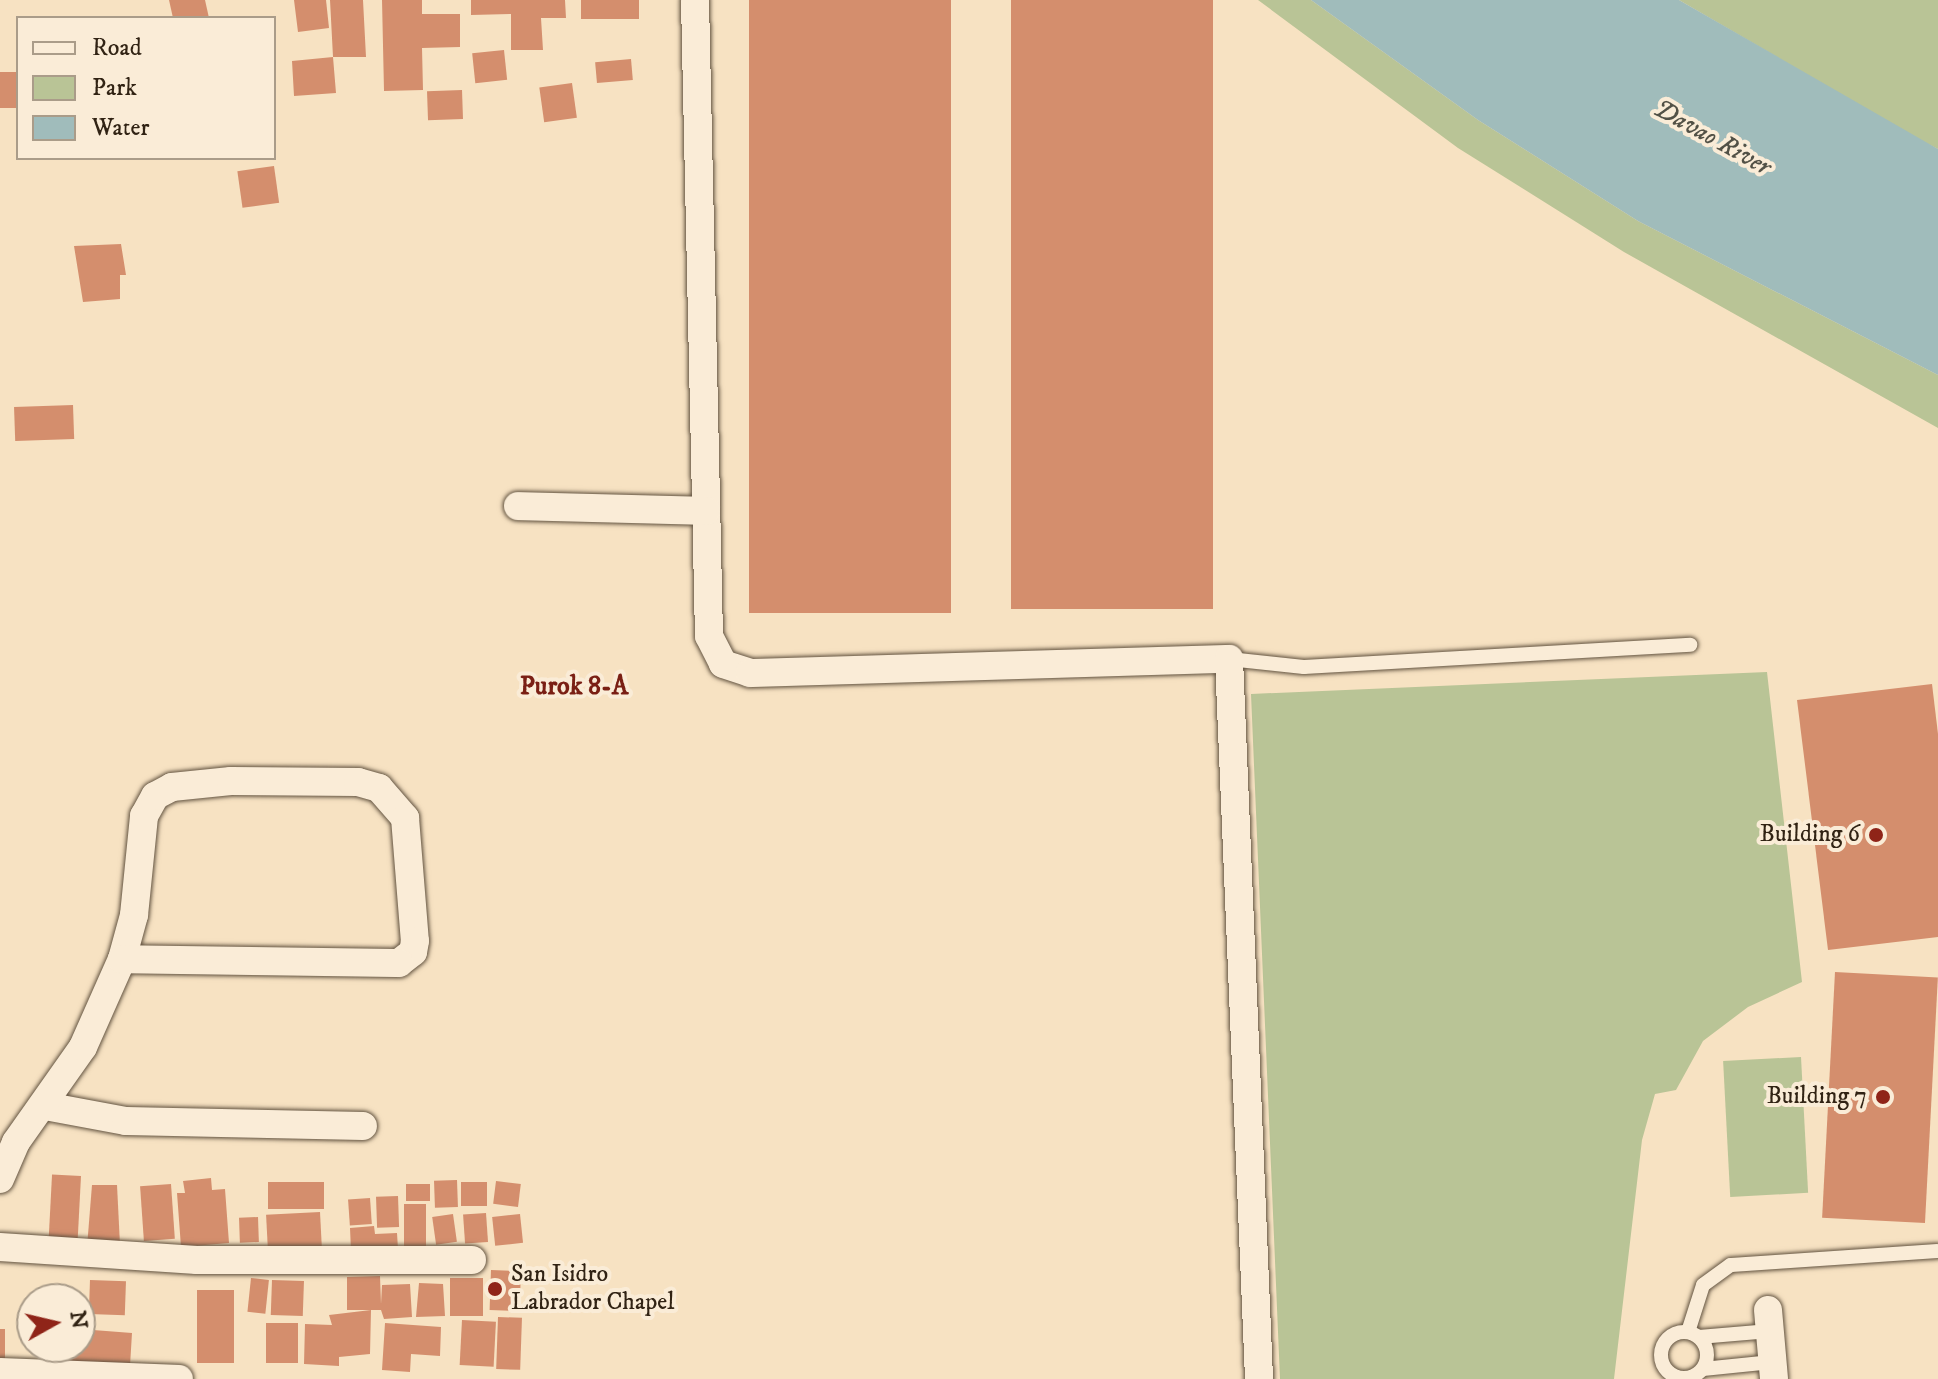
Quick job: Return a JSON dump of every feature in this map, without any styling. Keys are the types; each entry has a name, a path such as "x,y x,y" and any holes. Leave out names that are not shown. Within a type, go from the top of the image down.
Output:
{"street":[{"path":"695,0 709,636 723,664 735,671 1229,659 1259,1379"},
{"path":"518,506 706,511"},
{"path":"0,1179 8,1138 45,1106 83,1047 122,959 134,915 144,816 164,791 231,781 358,782 379,788 405,818 415,941 413,952 399,963 122,959"},
{"path":"45,1106 126,1121 363,1126"},
{"path":"0,1247 182,1259 472,1260"},
{"path":"1769,1320 1773,1371"},
{"path":"0,1372 179,1379"}],"lane":[{"path":"1229,659 1304,667 1690,645"},
{"path":"1694,1334 1703,1285 1731,1265 1938,1251"},
{"path":"1769,1320 1669,1338 1662,1350 1663,1364 1678,1377 1692,1377 1703,1369 1773,1371"},
{"path":"1694,1334 1707,1349 1703,1369"}],"green space":[{"path":"1258,0 1311,0 1478,120 1638,221 1938,375 1938,428 1624,252 1458,148"},
{"path":"1679,0 1938,0 1938,149 1916,138"},
{"path":"1767,672 1802,982 1748,1007 1703,1041 1676,1090 1655,1094 1642,1140 1614,1379 1280,1379 1251,694"},
{"path":"1801,1057 1808,1193 1730,1197 1723,1061"}],"water":[{"name":"Davao River","path":"1311,0 1679,0 1938,149 1938,375 1638,221 1478,120"}],"building":[{"path":"169,0 205,0 209,16 173,16"},
{"path":"294,0 326,0 329,28 298,32"},
{"path":"330,0 363,0 366,57 333,57"},
{"path":"382,0 422,0 422,14 460,14 460,47 422,48 423,90 384,91"},
{"path":"471,0 565,0 566,18 541,18 543,50 511,50 511,14 471,15"},
{"path":"581,0 639,0 639,19 581,19"},
{"path":"749,0 951,0 951,613 749,613"},
{"path":"1011,0 1213,0 1213,609 1011,609"},
{"path":"504,50 507,80 475,83 472,53"},
{"path":"333,57 336,93 294,96 292,61"},
{"path":"631,59 633,80 597,83 595,62"},
{"path":"0,72 16,72 16,108 0,108"},
{"path":"572,83 577,118 544,122 539,88"},
{"path":"462,90 463,119 428,120 427,91"},
{"path":"274,166 279,203 243,208 237,171"},
{"path":"121,244 126,275 120,275 120,299 83,302 74,246"},
{"path":"73,405 74,439 15,441 14,407"},
{"name":"Building 6","path":"1932,684 1938,734 1938,937 1828,950 1797,700"},
{"name":"Building 7","path":"1835,972 1938,977 1925,1223 1822,1218"},
{"path":"52,1174 81,1176 77,1243 49,1241"},
{"path":"211,1178 212,1190 225,1189 229,1243 181,1247 177,1193 185,1193 183,1181"},
{"path":"457,1180 458,1207 435,1208 434,1181"},
{"path":"496,1181 521,1184 518,1207 493,1204"},
{"path":"268,1182 324,1182 324,1209 268,1209"},
{"path":"461,1182 487,1182 487,1206 461,1206"},
{"path":"171,1184 175,1239 144,1241 140,1186"},
{"path":"406,1184 430,1184 430,1201 406,1201"},
{"path":"92,1185 117,1185 120,1245 87,1247"},
{"path":"398,1196 399,1227 377,1228 376,1197"},
{"path":"370,1198 372,1224 350,1225 348,1200"},
{"path":"404,1204 426,1204 426,1250 404,1250"},
{"path":"320,1212 322,1249 268,1252 266,1215"},
{"path":"486,1213 488,1242 465,1244 463,1215"},
{"path":"453,1214 457,1242 436,1245 432,1217"},
{"path":"520,1214 523,1243 495,1246 492,1217"},
{"path":"258,1217 259,1242 240,1243 239,1218"},
{"path":"374,1226 375,1234 397,1233 398,1249 351,1251 350,1228"},
{"path":"491,1270 521,1271 520,1311 490,1310"},
{"path":"380,1276 381,1304 382,1285 410,1284 412,1317 384,1319 381,1310 347,1310 347,1277"},
{"path":"251,1278 269,1280 265,1314 247,1312"},
{"path":"450,1278 483,1278 483,1316 450,1316"},
{"path":"90,1280 126,1281 125,1315 96,1314 96,1283 90,1283"},
{"path":"272,1280 304,1281 303,1316 271,1315"},
{"path":"419,1283 443,1284 445,1316 416,1317"},
{"path":"197,1290 234,1290 234,1363 197,1363"},
{"path":"371,1310 370,1354 339,1357 339,1366 304,1364 305,1324 332,1325 329,1315"},
{"path":"498,1317 522,1318 520,1370 496,1369"},
{"path":"462,1320 496,1322 494,1367 460,1365"},
{"path":"266,1323 298,1323 298,1363 266,1363"},
{"path":"385,1323 441,1327 440,1356 411,1354 410,1372 382,1370"},
{"path":"0,1329 5,1329 5,1367 0,1367"},
{"path":"96,1330 132,1333 130,1366 96,1363"}],"place":[{"name":"Building 6","path":"1876,835"},
{"name":"Building 7","path":"1883,1097"},
{"name":"San Isidro Labrador Chapel","path":"495,1289"}],"district":[{"name":"Purok 8-A","path":"574,687"}]}
